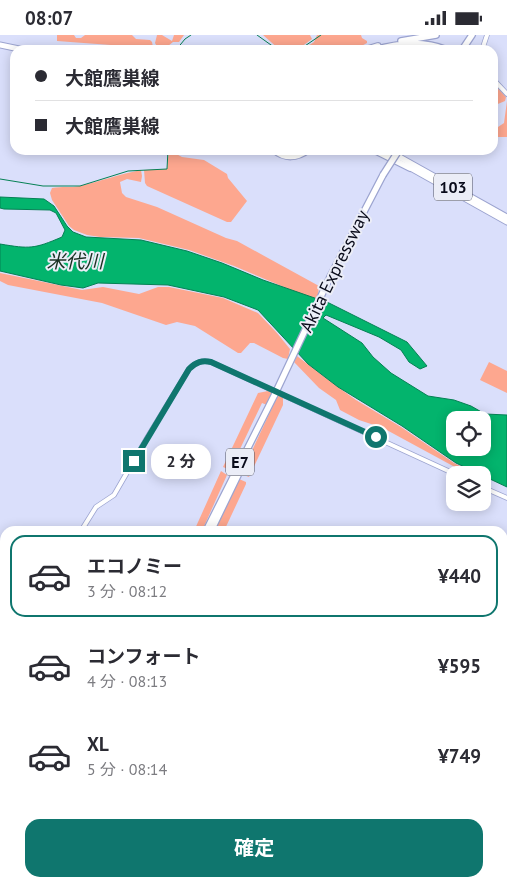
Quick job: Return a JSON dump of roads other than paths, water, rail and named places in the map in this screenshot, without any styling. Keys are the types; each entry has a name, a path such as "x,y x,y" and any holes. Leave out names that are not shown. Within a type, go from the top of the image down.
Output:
{"highway":[{"path":"384,45 436,35"},
{"path":"396,42 426,41 437,45"},
{"path":"395,45 416,43 429,45"},
{"path":"281,155 289,157 300,155"},
{"path":"385,155 410,167"},
{"name":"103","path":"388,155 507,221"},
{"name":"Akita Expressway","path":"213,526 331,275 382,175 396,155"},
{"name":"103","path":"403,155 507,217"},
{"name":"Akita Expressway","path":"209,526 275,394"}],"main road":[{"path":"498,84 507,94"},
{"path":"84,526 96,507 114,495 189,369 204,361 211,362 446,470"},
{"path":"491,491 507,498"}],"water":[{"name":"米代川","path":"0,197 44,199 54,206 73,232 86,237 141,240 187,251 329,303 407,342 427,366 420,369 409,362 401,350 379,337 326,315 323,318 362,343 373,357 391,373 428,396 454,400 480,411 446,411 446,456 491,456 491,414 507,415 507,487 491,479 491,466 462,466 456,463 402,426 338,387 308,364 258,310 224,297 168,285 98,283 83,288 0,271 0,244 18,247 38,246 62,237 65,230 56,213 50,210 0,208"}],"waterway":[{"path":"180,45 191,35"},
{"path":"257,35 271,45"},
{"path":"306,45 321,35"},
{"path":"0,179 43,186 80,186 128,171 167,169 168,155"}]}
